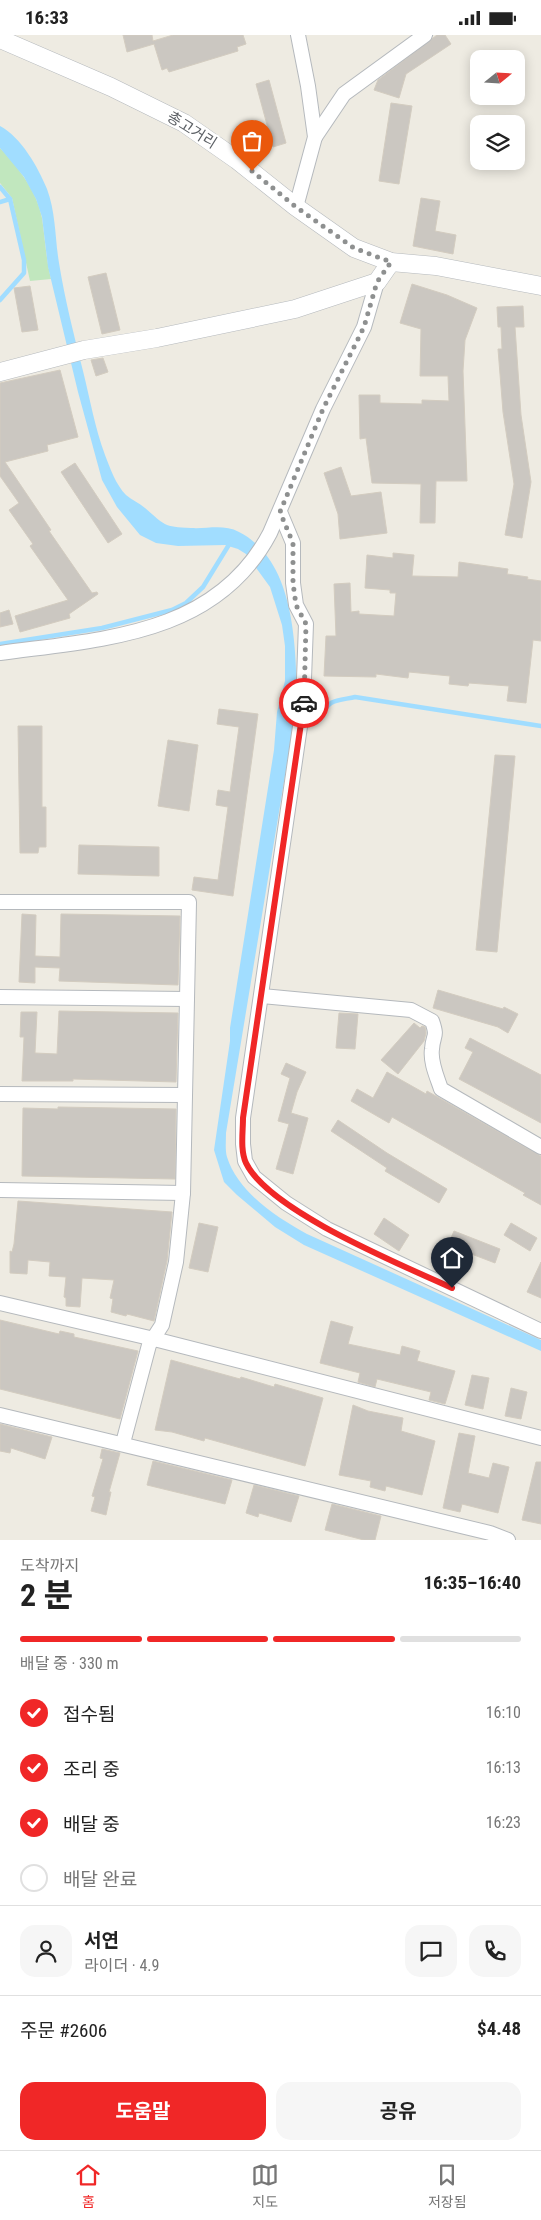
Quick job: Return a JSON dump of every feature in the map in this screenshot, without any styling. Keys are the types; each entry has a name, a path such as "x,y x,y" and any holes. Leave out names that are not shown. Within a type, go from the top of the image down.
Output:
{"street":[{"path":"298,35 315,137"},
{"path":"296,207 315,137 344,94 425,35"},
{"name":"총고거리","path":"0,39 111,87 184,123 237,159 296,207 354,248 391,262 436,265 541,286"},
{"path":"0,653 109,638 178,619 209,602 238,577 262,548 280,512 323,409 364,327 377,282 391,262"},
{"path":"0,372 84,350 158,339 295,309 377,282"},
{"path":"280,512 293,543 293,583 296,605 306,624 304,706 293,765 262,996 243,1118 245,1161 254,1177 286,1203 327,1229 541,1331"},
{"path":"0,902 189,902 184,1193 176,1261 162,1325 149,1345 123,1443"},
{"path":"262,996 412,1010 432,1021 436,1033 432,1049 434,1071 441,1089 541,1147"},
{"path":"0,997 187,999"},
{"path":"0,1095 185,1095"},
{"path":"0,1190 184,1193"},
{"path":"0,1303 154,1339 541,1438"},
{"path":"0,1415 123,1443 303,1489 490,1533 508,1540"}],"green space":[{"path":"0,148 20,171 36,198 42,218 51,279 30,281 12,198 0,183"}],"water":[{"path":"0,126 15,137 28,153 39,171 50,198 64,290 98,434 119,486 126,495 169,526 182,528 228,528 239,532 258,545 272,563 282,585 289,608 296,658 297,703 226,1133 226,1154 232,1170 249,1192 260,1202 295,1227 541,1340 541,1351 304,1245 275,1227 224,1182 214,1150 230,1041 230,1028 274,750 277,712 285,681 285,646 282,625 270,587 246,554 225,545 178,546 156,543 140,535 117,507 102,480 78,392 48,267 42,217 36,199 24,177 0,148"}],"building":[{"path":"123,35 152,35 153,41 173,35 243,35 246,44 237,47 238,51 169,72 167,68 162,70 154,44 127,52"},
{"path":"437,35 445,35 451,44 406,74 399,98 374,90 378,80"},
{"path":"269,80 286,143 273,147 256,84"},
{"path":"391,103 412,106 399,184 379,181"},
{"path":"421,198 440,201 435,231 456,235 453,254 413,246"},
{"path":"106,273 120,330 102,334 88,277"},
{"path":"412,284 447,295 477,308 465,340 463,371 467,481 436,481 435,523 420,523 421,484 372,483 366,438 360,439 359,395 380,395 380,403 422,404 422,400 449,401 448,376 420,376 421,329 400,323"},
{"path":"30,286 38,330 22,332 14,288"},
{"path":"523,306 524,327 515,327 521,415 531,482 522,538 505,535 514,484 503,412 498,349 502,349 501,327 498,327 497,307"},
{"path":"103,358 108,372 96,376 91,360"},
{"path":"60,370 78,437 47,445 48,451 5,462 51,530 49,531 92,593 97,592 98,594 69,614 70,618 20,632 15,616 68,600 30,546 33,544 9,510 19,503 0,476 0,383"},
{"path":"75,463 122,534 108,543 61,472"},
{"path":"341,467 351,496 381,492 387,533 340,539 338,514 324,473"},
{"path":"393,553 414,555 412,576 458,577 459,562 508,569 507,574 541,581 541,641 533,640 526,703 507,701 509,686 469,683 468,686 449,684 450,676 409,672 408,678 376,674 376,677 324,676 326,636 336,636 334,584 350,583 351,612 359,611 359,614 394,616 396,593 390,593 390,590 365,588 367,555 393,558"},
{"path":"9,610 13,624 0,627 0,613"},
{"path":"219,709 258,714 233,896 192,890 194,877 218,880 228,807 216,805 218,790 230,792 239,727 217,724"},
{"path":"18,726 42,726 42,807 46,807 46,847 39,847 38,853 20,853"},
{"path":"168,740 198,745 189,811 158,806"},
{"path":"495,755 515,756 497,952 476,950"},
{"path":"79,845 159,847 159,876 78,874"},
{"path":"22,914 36,915 35,956 60,957 61,914 180,916 178,985 59,981 60,968 35,967 35,983 19,982"},
{"path":"438,990 503,1009 504,1007 518,1014 508,1033 498,1027 433,1008"},
{"path":"59,1011 178,1013 176,1082 73,1079 73,1081 22,1081 24,1037 20,1037 21,1012 37,1012 35,1053 57,1054"},
{"path":"339,1013 358,1014 355,1049 336,1048"},
{"path":"414,1023 420,1028 422,1026 425,1027 424,1041 398,1074 381,1060"},
{"path":"470,1038 541,1075 541,1123 459,1079 473,1052 465,1048"},
{"path":"286,1063 306,1072 297,1092 291,1113 308,1118 293,1174 276,1169 289,1124 278,1121 290,1078 281,1074"},
{"path":"387,1072 426,1094 427,1091 541,1156 541,1205 523,1195 525,1193 392,1117 389,1123 351,1101 357,1089 373,1098"},
{"path":"58,1107 176,1109 175,1179 22,1176 23,1108 58,1109"},
{"path":"338,1120 387,1153 447,1189 439,1203 385,1171 387,1168 331,1131"},
{"path":"18,1201 172,1212 167,1261 154,1321 111,1312 113,1299 110,1298 114,1280 82,1278 80,1307 66,1306 66,1298 64,1297 66,1277 49,1276 50,1262 28,1260 27,1274 10,1273 10,1251 12,1252 14,1244"},
{"path":"384,1218 409,1235 399,1251 374,1234"},
{"path":"199,1223 218,1227 208,1272 189,1268"},
{"path":"511,1223 537,1238 530,1251 504,1235"},
{"path":"454,1231 500,1249 495,1263 448,1245"},
{"path":"541,1262 541,1298 527,1292"},
{"path":"0,1320 59,1334 60,1331 74,1334 74,1337 138,1351 120,1419 0,1389"},
{"path":"331,1321 353,1327 348,1344 400,1355 402,1346 420,1351 417,1361 455,1371 445,1404 429,1400 431,1392 377,1379 375,1387 358,1382 360,1373 320,1363"},
{"path":"171,1360 274,1387 275,1384 323,1398 305,1466 205,1438 204,1441 172,1432 155,1430"},
{"path":"472,1375 489,1378 483,1409 465,1405"},
{"path":"511,1388 527,1392 521,1419 505,1416"},
{"path":"353,1405 368,1411 403,1418 401,1431 435,1441 422,1495 386,1486 385,1491 370,1487 371,1481 339,1475"},
{"path":"0,1424 52,1437 45,1459 11,1448 10,1453 0,1451"},
{"path":"459,1433 475,1436 468,1473 489,1478 493,1463 509,1467 498,1513 462,1504 460,1512 443,1508"},
{"path":"102,1449 120,1453 109,1492 111,1492 106,1515 91,1511 95,1497 92,1496 103,1459 100,1458"},
{"path":"153,1461 232,1480 225,1504 147,1485"},
{"path":"536,1462 541,1462 541,1524 522,1520"},
{"path":"254,1485 299,1496 291,1522 259,1513 258,1517 246,1513"},
{"path":"332,1504 381,1516 375,1540 364,1540 325,1530"}],"waterway":[{"path":"0,187 10,199 24,260 24,273 0,300"},
{"path":"0,202 10,199"},
{"path":"0,644 102,628 172,610 186,603 203,587 230,543"},
{"path":"303,715 316,716 331,703 355,697 541,726"}],"way so far":[{"path":"252,171 296,207 354,248 391,262 377,282 364,327 323,409 280,512 293,543 293,583 296,605 306,624 304,703"}],"route":[{"path":"304,703 293,765 243,1118 245,1161 254,1177 286,1203 327,1229 452,1288"}]}
